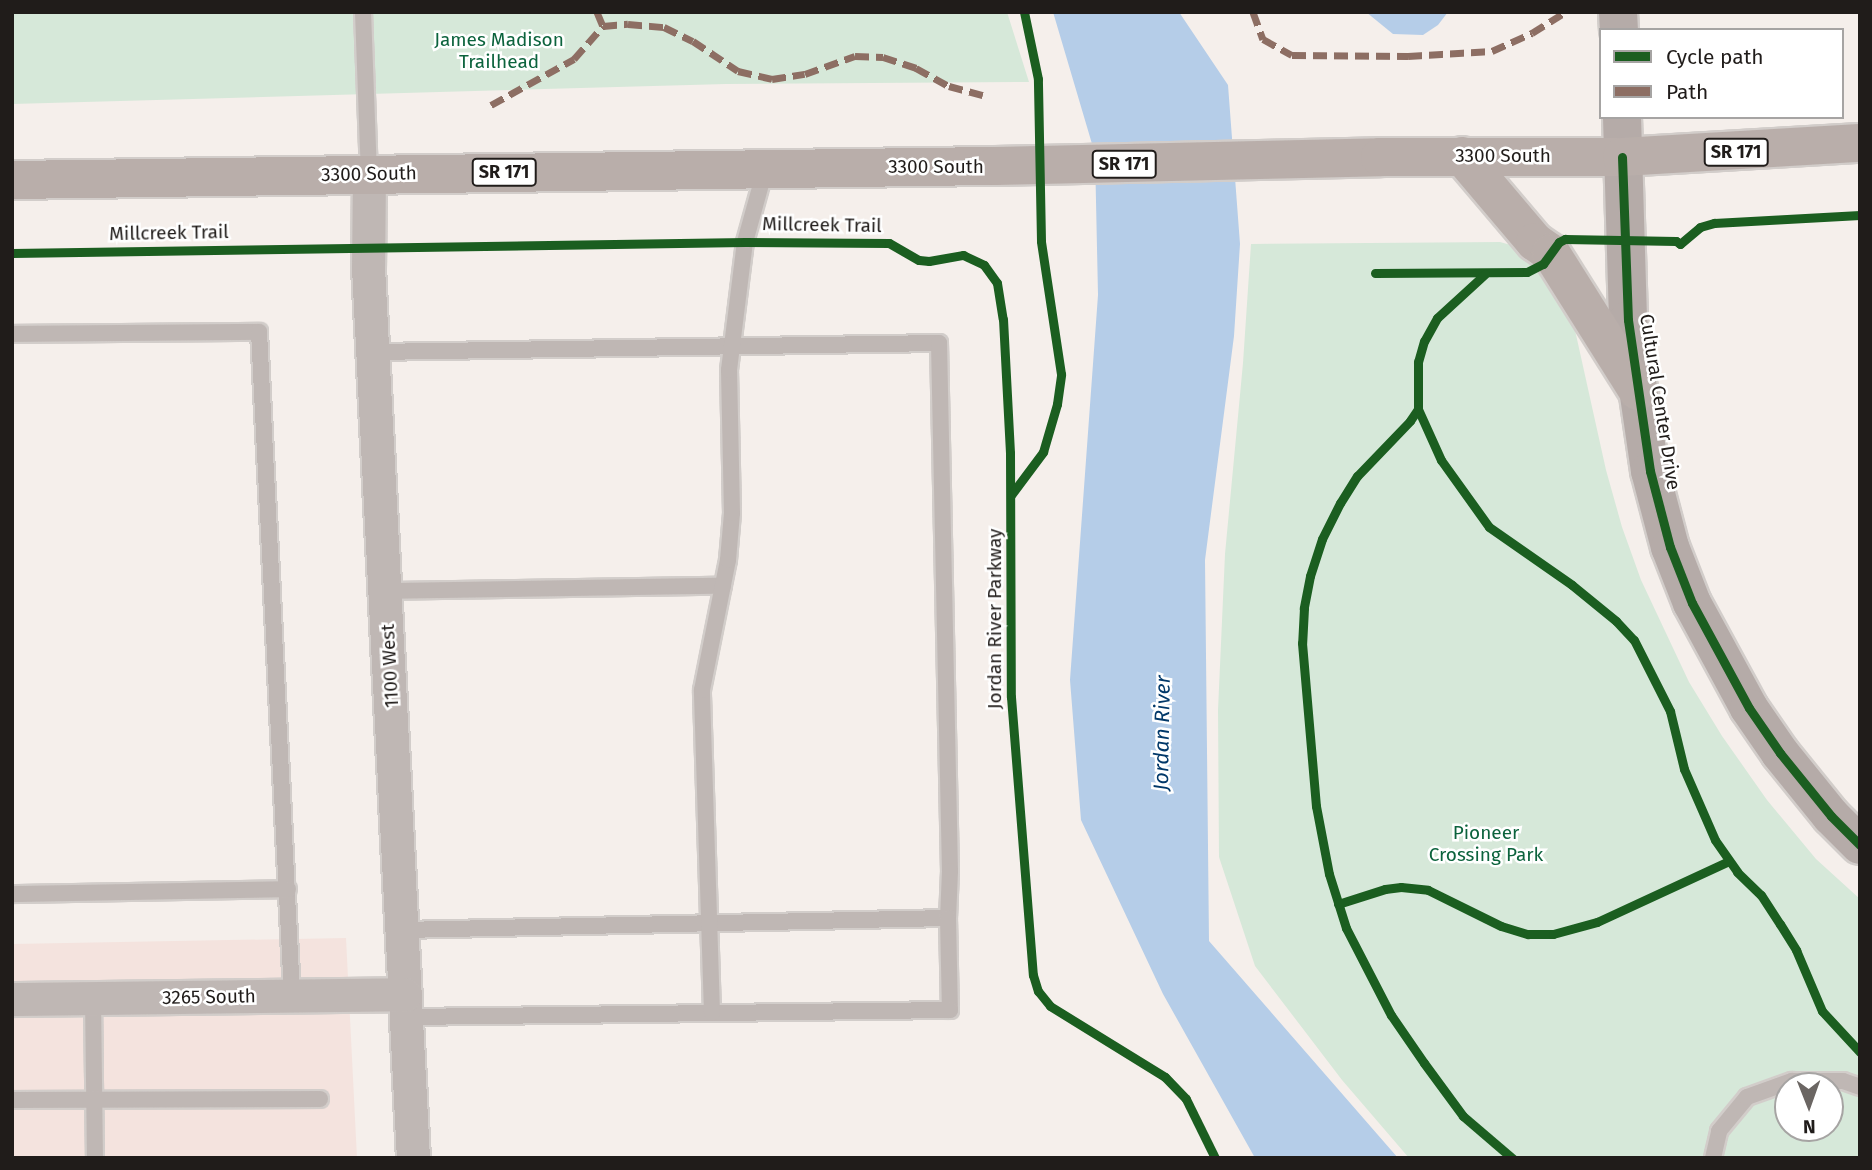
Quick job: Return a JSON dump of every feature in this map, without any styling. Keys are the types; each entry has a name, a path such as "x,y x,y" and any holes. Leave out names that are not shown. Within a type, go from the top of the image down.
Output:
{"main road":[{"name":"3300 South","path":"12,180 1252,162 1462,156 1622,157 1860,143"},
{"path":"1462,156 1535,242 1551,253 1559,263 1639,391"}],"street":[{"name":"Cultural Center Drive","path":"1622,119 1628,320 1650,471 1670,547 1692,603 1719,657 1780,754 1831,816 1860,845"},
{"name":"1100 West","path":"369,174 368,267 413,1158"},
{"name":"3265 South","path":"12,999 292,996 405,1006"}],"lane":[{"path":"363,12 369,174"},
{"path":"712,1013 702,690 723,586 732,513 729,370 745,242 765,168"},
{"path":"12,334 259,332 292,996"},
{"path":"374,352 939,343 950,872 950,1010 712,1013 405,1006"},
{"path":"386,591 723,586"},
{"path":"12,894 288,889"},
{"path":"402,930 948,918"},
{"path":"93,998 95,1158"},
{"path":"1713,1158 1719,1131 1732,1111 1747,1097 1792,1082 1843,1081 1860,1087"},
{"path":"12,1100 320,1099"}],"shaded area":[{"path":"346,938 357,1158 12,1158 12,944"}],"green space":[{"name":"James Madison Trailhead","path":"12,12 1007,12 1029,82 726,84 12,104"},
{"name":"Pioneer Crossing Park","path":"1500,242 1529,250 1569,303 1606,470 1622,527 1641,580 1689,682 1722,736 1767,800 1816,859 1860,899 1860,1158 1409,1158 1342,1080 1255,966 1219,857 1218,710 1225,554 1251,244"}],"water":[{"name":"Jordan River","path":"1053,12 1179,12 1228,85 1240,244 1234,336 1205,560 1209,941 1398,1158 1255,1158 1163,994 1081,820 1070,680 1098,295 1095,154"},
{"path":"1366,12 1448,12 1438,25 1423,35 1393,34"}],"marked path":[{"path":"597,12 603,26 628,24 664,27 693,41 738,71 772,79 805,74 855,56 883,57 916,68 949,86 983,95"},
{"path":"1253,12 1263,39 1292,55 1408,56 1492,51 1532,33 1565,12"},
{"path":"491,105 574,59 603,26"}],"cycle path":[{"path":"1011,495 1043,452 1057,404 1061,374 1041,241 1038,79 1024,12"},
{"path":"1622,157 1628,320 1650,471 1670,547 1692,603 1749,708 1780,753 1831,816 1860,845"},
{"path":"1375,273 1527,272 1543,264 1559,242 1565,239 1676,241 1680,244 1700,227 1714,223 1860,215"},
{"name":"Millcreek Trail","path":"12,253 745,242 889,243 919,260 929,261 963,255 984,265 997,283 1003,319 1010,453 1011,697 1033,975 1038,991 1050,1006 1165,1077 1186,1099 1215,1158"},
{"path":"1485,274 1437,318 1424,341 1418,362 1418,409 1410,421 1357,476 1322,539 1310,576 1304,608 1302,643 1316,806 1329,874 1346,928 1391,1015 1424,1063 1463,1116 1512,1158"},
{"path":"1418,409 1441,460 1489,527 1572,585 1616,621 1634,640 1670,711 1684,769 1715,840 1737,872 1761,895 1780,924 1796,950 1822,1011 1860,1052"},
{"path":"1338,904 1385,889 1401,887 1428,890 1501,926 1528,934 1553,934 1597,922 1729,861"}]}
